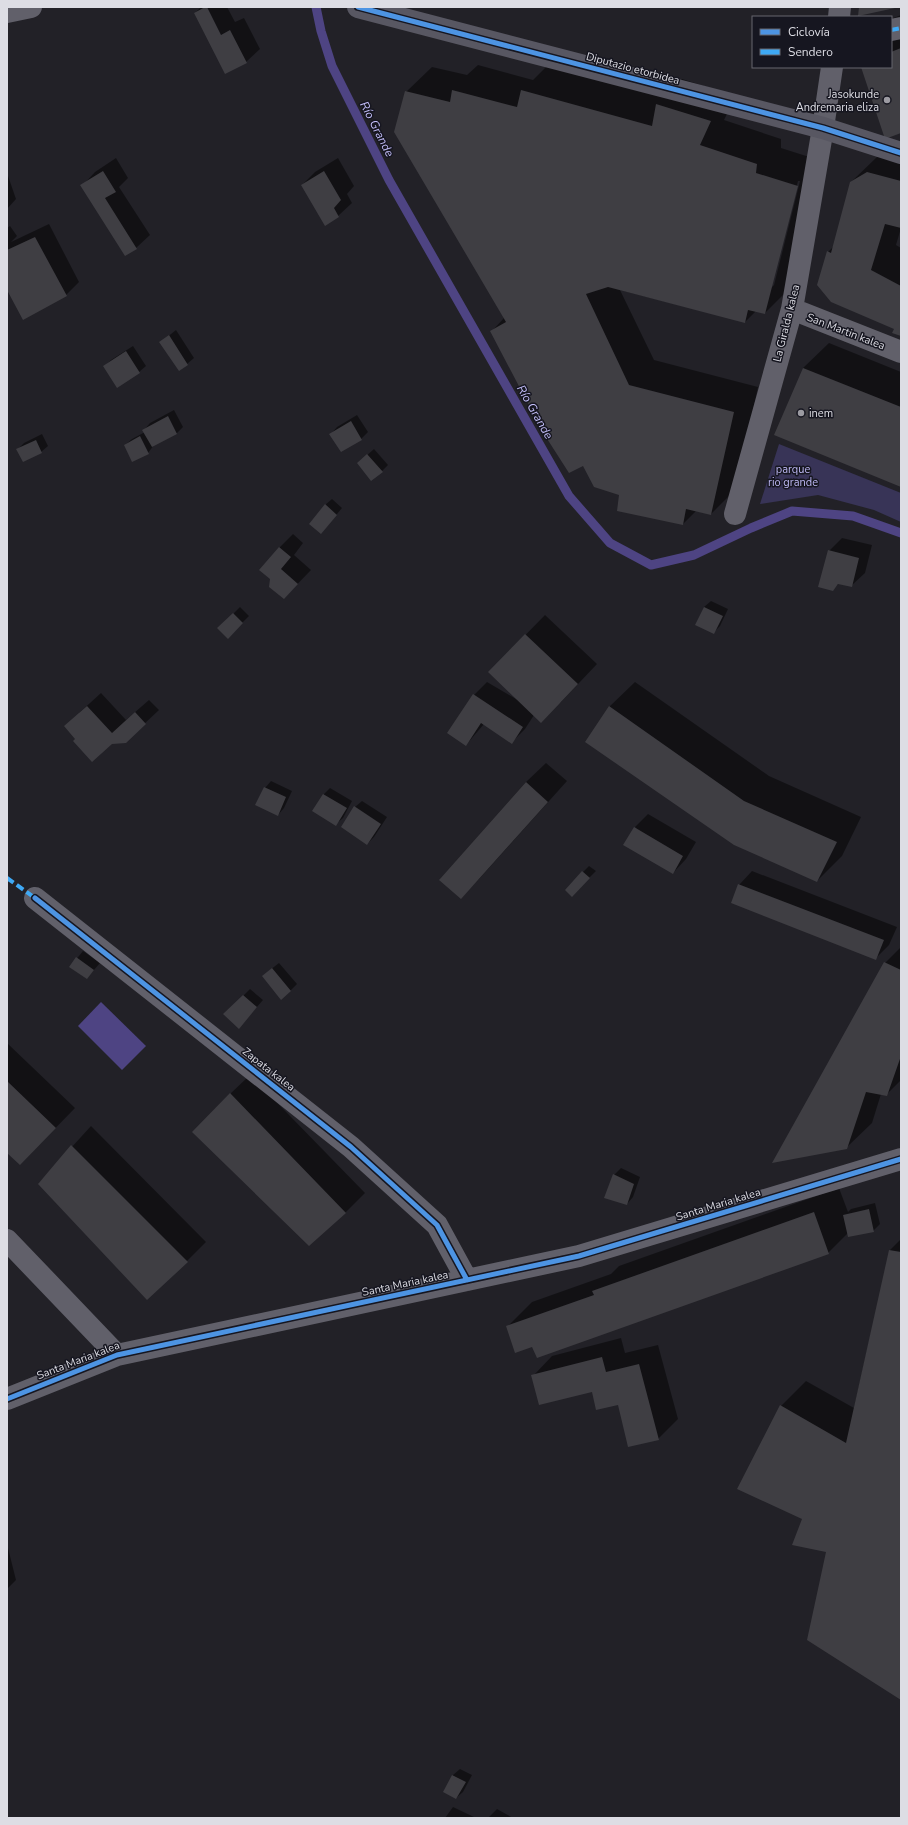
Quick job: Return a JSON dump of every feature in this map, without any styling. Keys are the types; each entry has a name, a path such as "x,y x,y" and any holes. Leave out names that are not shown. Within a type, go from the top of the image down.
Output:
{"main road":[{"name":"Diputazio etorbidea","path":"358,7 823,128 901,153"}],"street":[{"path":"7,12 31,7"},
{"name":"La Giralda kalea","path":"735,514 792,309 832,68"},
{"name":"San Martin kalea","path":"792,309 901,352"},
{"name":"Zapata kalea","path":"35,898 351,1147 437,1225 468,1280"},
{"name":"Santa Maria kalea","path":"7,1399 116,1355 579,1256 901,1159"},
{"path":"7,1240 116,1355"}],"green space":[{"name":"parque rio grande","path":"779,444 901,493 901,522 874,510 818,495 760,504"}],"shaded area":[{"path":"101,1002 146,1046 122,1070 78,1026"}],"building":[{"path":"207,7 221,35 230,30 247,63 225,74 194,13"},
{"path":"859,7 895,7 895,8 858,16"},
{"name":"Jasokunde Andremaria eliza","path":"901,48 901,133 885,139 861,68 892,68 892,52"},
{"path":"452,90 517,107 521,90 652,126 656,104 711,121 700,145 757,164 756,173 798,186 765,314 748,310 745,323 608,287 586,294 629,385 734,412 711,515 686,509 683,525 617,511 619,495 594,487 583,466 569,473 544,434 490,331 506,322 394,132 405,91 450,102"},
{"path":"103,171 116,192 105,198 137,249 125,256 80,185"},
{"path":"324,171 341,200 334,208 339,217 325,226 301,185"},
{"path":"867,172 901,181 901,228 885,224 871,270 901,286 901,336 892,333 894,329 831,302 817,285 827,251 831,253 850,182"},
{"path":"35,237 67,296 23,320 7,290 7,250"},
{"path":"169,335 188,365 179,371 159,342"},
{"path":"126,351 140,373 117,388 103,366"},
{"path":"803,368 901,407 901,487 774,435"},
{"path":"168,416 177,434 152,447 142,430"},
{"path":"351,421 362,440 341,452 329,434"},
{"path":"140,436 149,454 132,462 124,445"},
{"path":"36,440 42,453 23,462 16,449"},
{"path":"367,454 383,472 371,481 357,463"},
{"path":"325,504 337,515 321,534 309,524"},
{"path":"279,547 291,557 281,569 298,584 284,599 269,587 270,579 259,570"},
{"path":"828,550 859,558 852,587 838,584 833,591 818,587"},
{"path":"704,607 723,616 714,634 695,625"},
{"path":"233,613 243,623 228,639 217,628"},
{"path":"525,634 578,684 541,723 488,672"},
{"path":"473,694 523,727 512,744 481,723 466,746 447,733"},
{"path":"87,706 112,733 135,712 146,724 126,743 112,744 92,762 73,741 75,739 64,726"},
{"path":"609,706 744,801 837,842 817,882 734,845 585,742"},
{"path":"526,782 548,802 461,899 439,880"},
{"path":"264,787 286,797 278,816 255,805"},
{"path":"323,794 347,808 336,826 312,811"},
{"path":"354,806 381,824 367,845 341,827"},
{"path":"634,827 683,856 673,874 623,845"},
{"path":"582,871 590,878 572,897 565,890"},
{"path":"738,884 884,940 876,960 731,903"},
{"path":"76,957 94,970 87,979 69,967"},
{"path":"884,962 901,970 901,1056 887,1096 866,1092 847,1149 772,1163"},
{"path":"272,968 291,991 281,1000 262,976"},
{"path":"243,995 257,1007 239,1029 223,1014"},
{"path":"7,1081 56,1128 20,1165 7,1153"},
{"path":"230,1093 346,1213 309,1246 192,1132"},
{"path":"71,1145 188,1262 147,1300 38,1184"},
{"path":"613,1174 634,1184 627,1205 604,1198"},
{"path":"869,1209 874,1232 848,1237 843,1215"},
{"path":"814,1212 829,1254 537,1358 532,1347 515,1353 506,1326 594,1295 592,1291"},
{"path":"889,1250 901,1252 901,1700 807,1640 826,1552 792,1545 802,1519 737,1489 780,1405 846,1443"},
{"path":"602,1357 606,1372 639,1364 659,1440 628,1447 618,1405 596,1410 592,1392 539,1405 531,1375"},
{"path":"452,1775 466,1782 456,1799 443,1792"}],"waterway":[{"name":"Río Grande","path":"316,7 321,31 332,66 389,180 569,496 610,543 651,565 694,555 751,528 792,511 853,516 901,533"}],"marked path":[{"path":"892,30 901,28"},
{"path":"7,878 35,898"}],"cycle path":[{"path":"358,7 823,128 901,153"},
{"path":"35,898 351,1147 437,1225 467,1280"},
{"path":"7,1399 117,1355 579,1256 901,1159"}],"place":[{"name":"Jasokunde Andremaria eliza","path":"887,100"},
{"name":"inem","path":"801,413"}]}
